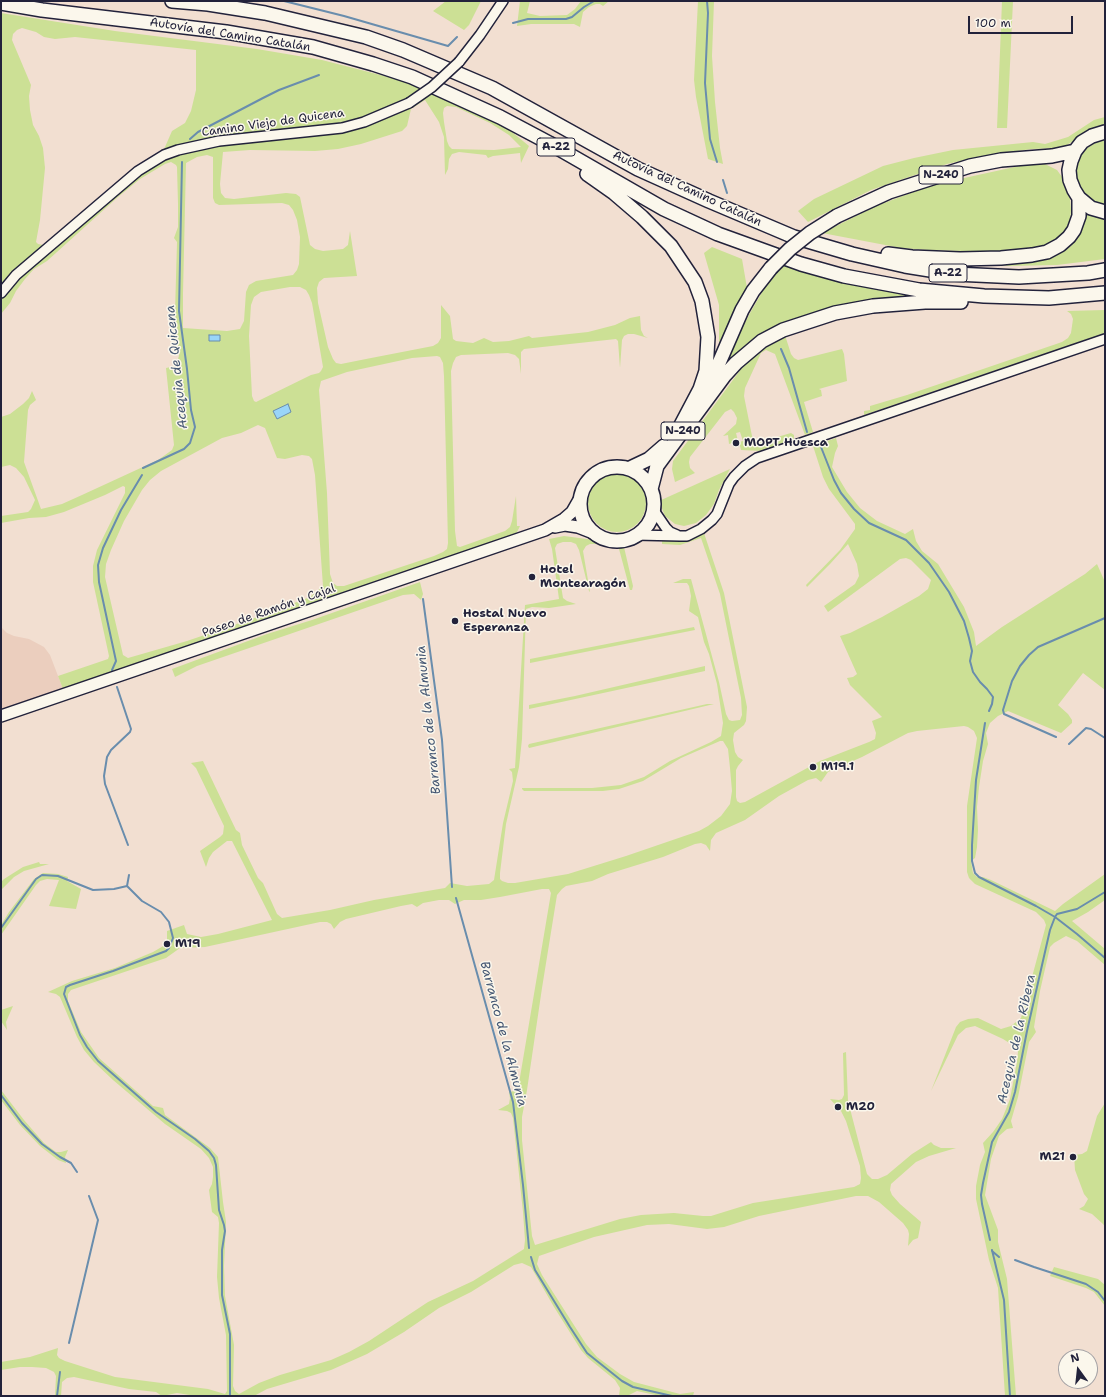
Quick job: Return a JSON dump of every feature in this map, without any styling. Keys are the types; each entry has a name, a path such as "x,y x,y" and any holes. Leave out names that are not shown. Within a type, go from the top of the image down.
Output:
{"highway":[{"name":"Autovía del Camino Catalán","path":"172,1 208,4 265,13 366,37 403,50 492,88 638,169 794,237 852,254 905,266 955,274 1019,277 1088,273 1105,270"},
{"name":"Autovía del Camino Catalán","path":"1,3 50,11 226,32 313,47 373,64 412,77 500,117 549,143 664,209 718,234 801,264 844,276 879,284 942,293 1013,298 1081,296 1105,293"},
{"path":"313,47 383,68 416,80 497,120 587,174 614,193 658,231 671,246 695,282 702,301 708,337 706,371 684,426"},
{"path":"1105,132 1092,136 1082,142 1075,152 1069,170 1070,180 1079,198 1091,208 1105,212"},
{"name":"N-240","path":"653,463 662,458 706,393 737,321 753,291 771,268 790,249 810,233 837,216 888,192 970,166 1001,160 1052,156 1075,152"},
{"path":"1052,156 1069,170"},
{"path":"794,237 861,251 912,257 960,259 1001,258 1032,255 1047,252 1060,245 1070,237 1077,226 1079,216 1079,198"},
{"path":"684,426 725,375 751,350 773,335 799,324 853,309 894,304 925,302 1006,302 1047,300 1081,296"},
{"path":"653,463 651,489 654,502 647,524 636,535 616,541 606,539 590,529 583,518 580,506 580,498 583,488 588,480 603,469 613,467 630,468 653,463"},
{"path":"630,468 643,478 651,489"}],"main road":[{"path":"545,530 564,519 572,512 580,498"},
{"path":"545,530 565,525 578,527 596,534"},
{"name":"Paseo de Ramón y Cajal","path":"1,716 545,530"}],"street":[{"name":"Camino Viejo de Quicena","path":"1,293 16,275 138,171 164,156 178,150 219,141 342,128 364,122 408,103 432,87 459,62 480,35 503,1"},
{"path":"636,535 686,536 701,529 717,514 729,484 734,477 744,466 757,458 1105,339"},
{"path":"653,509 666,528 674,535 680,536"}],"shaded area":[{"path":"2,628 7,633 29,639 44,647 50,655 63,689 1,711"}],"green space":[{"path":"446,1 481,1 469,25 464,30 433,11"},
{"path":"520,1 530,1 527,13 540,16 567,15 575,9 581,1 609,1 603,6 596,4 583,12 580,27 574,24 531,24 517,26"},
{"path":"698,1 714,1 712,56 715,102 723,164 708,159 696,97 694,80"},
{"path":"1002,1 1013,1 1007,128 997,128"},
{"path":"1,13 115,31 257,49 322,60 400,80 435,92 495,118 529,146 521,163 520,153 493,156 488,158 486,155 459,152 452,154 449,159 448,169 445,175 444,137 439,122 425,100 411,109 407,126 402,131 361,144 338,149 315,151 250,150 223,152 220,184 221,193 225,198 234,199 286,193 296,194 300,197 310,245 315,249 323,251 343,249 348,245 350,231 357,276 324,278 319,282 317,288 318,303 328,347 336,363 341,364 433,346 438,343 441,338 441,305 450,316 453,339 456,341 473,343 484,338 493,342 509,341 529,336 532,338 588,332 615,325 630,318 640,316 641,330 644,336 648,338 634,334 624,336 622,340 620,368 618,341 616,339 524,349 521,352 521,374 519,359 515,355 508,353 461,355 456,357 451,371 455,531 457,546 460,547 505,531 510,527 516,496 517,526 520,526 513,536 63,689 58,676 108,659 109,656 93,582 93,566 97,550 125,493 125,487 123,486 64,512 46,517 29,518 1,523 1,516 28,512 35,500 24,477 16,468 10,465 1,467 1,417 10,414 23,404 29,398 32,391 36,400 30,405 28,410 24,462 41,509 62,504 82,495 158,460 172,450 174,445 166,368 175,366 179,356 175,313 177,242 174,238 178,227 176,165 171,162 165,164 140,179 118,197 47,261 34,269 16,291 10,303 1,314","holes":["22,28 36,32 44,37 55,39 75,37 196,50 196,90 191,111 185,123 172,131 161,153 50,243 43,245 36,242 40,220 45,168 43,148 33,125 30,110 29,96 31,85 12,40 13,34","447,106 456,107 490,123 509,135 521,147 494,150 452,149 447,141 443,113 444,108","207,155 213,157 213,198 215,203 219,205 282,203 289,205 297,220 300,237 299,264 297,270 293,275 256,281 249,285 246,292 244,321 240,329 227,331 183,328 186,163 197,157","290,287 300,287 306,290 312,303 323,367 319,373 311,375 256,402 252,396 249,336 251,305 254,297 261,292","440,357 443,363 444,376 448,543 447,549 434,556 344,586 337,586 333,583 330,574 327,493 319,390 321,381 347,372 412,358","258,425 265,428 277,458 285,459 302,455 309,456 312,459 315,475 323,586 310,597 263,615 187,641 128,658 123,655 105,577 106,564 111,550 124,521 142,490 150,480 161,471 222,438 241,433"]},
{"path":"1105,117 1105,124 1093,129 1062,148 1032,149 988,155 947,164 871,190 808,222 798,211 814,199 883,166 953,150 1033,142 1045,144 1068,137 1094,120"},
{"path":"1105,140 1105,205 1097,203 1087,197 1081,189 1077,178 1077,167 1080,157 1087,148 1097,142"},
{"path":"1033,163 1043,163 1057,170 1062,177 1070,198 1070,223 1062,236 1043,246 996,252 928,250 901,248 822,233 876,206 932,185"},
{"path":"1087,213 1105,218 1105,259 1057,265 1010,266 969,264 1037,261 1055,256 1071,246 1079,234"},
{"path":"712,247 742,259 747,288 719,344 719,305 704,253"},
{"path":"784,264 942,298 828,309 789,320 764,332 738,352 724,368 733,346 765,287"},
{"path":"1105,310 1105,333 864,415 864,411 870,410 870,406 907,395 1062,342 1068,338 1071,333 1073,319 1071,314 1067,311"},
{"path":"785,335 791,354 798,360 842,349 844,354 847,381 819,389 821,390 822,396 804,402 813,432 805,435 775,354 766,350 761,353 745,388 744,396 752,436 755,441 760,442 791,433 794,435 794,439 762,451 741,450 739,442 743,441 740,432 736,433 738,441 729,444 728,435 723,436 736,424 737,418 731,409 725,412 690,457 690,468 695,473 675,482 672,469 673,461 741,369 757,351"},
{"path":"836,438 838,446 832,467 847,492 860,508 877,521 905,534 913,529 916,541 922,551 938,564 964,607 974,632 976,646 1002,627 1085,574 1097,564 1105,582 1105,690 1083,673 1058,705 1072,720 1072,723 1061,733 1008,711 998,716 990,723 986,733 988,744 983,761 979,787 977,807 977,847 975,858 971,861 973,873 977,877 983,877 991,880 1055,911 1105,874 1105,900 1072,921 1105,949 1105,965 1077,941 1066,936 1050,947 1034,1027 1036,1032 1029,1042 1018,1097 1011,1121 1013,1128 1007,1129 999,1136 991,1159 985,1195 998,1230 998,1242 1007,1279 1016,1396 1005,1396 998,1288 989,1260 976,1199 976,1186 980,1165 985,1152 983,1143 1002,1119 1010,1099 1018,1052 1014,1046 1003,1039 975,1026 966,1028 958,1035 931,1091 956,1027 960,1022 978,1018 1001,1029 1011,1026 1021,1018 1046,925 1044,920 1036,912 975,884 969,878 967,872 967,806 977,738 974,731 964,726 908,733 862,757 828,772 821,782 816,778 808,780 779,796 745,820 716,833 711,840 710,851 706,845 701,843 695,844 663,857 608,874 592,881 566,886 557,895 522,1117 522,1140 532,1236 535,1245 620,1219 641,1215 674,1213 711,1216 753,1203 854,1187 860,1184 860,1166 846,1121 841,1111 830,1099 839,1100 842,1099 844,1095 843,1053 846,1052 848,1101 867,1174 872,1179 878,1179 887,1175 912,1154 931,1142 941,1148 956,1148 929,1156 916,1162 891,1184 890,1190 892,1195 921,1222 918,1238 913,1240 908,1246 909,1234 903,1223 879,1202 868,1196 856,1196 759,1216 724,1227 707,1229 669,1224 647,1225 594,1237 539,1256 537,1264 542,1275 586,1344 597,1357 620,1374 634,1382 680,1394 694,1392 693,1396 660,1396 637,1391 627,1396 619,1396 620,1388 615,1380 588,1358 581,1350 531,1267 522,1263 514,1265 471,1292 439,1308 404,1332 367,1354 331,1370 267,1389 254,1396 196,1396 177,1393 162,1396 156,1392 129,1389 74,1377 67,1378 62,1382 61,1396 55,1396 56,1376 54,1372 46,1368 20,1367 1,1370 1,1362 30,1357 58,1348 57,1355 59,1358 115,1377 208,1389 225,1394 227,1391 226,1335 219,1298 217,1277 219,1223 218,1217 212,1212 209,1190 212,1184 213,1167 209,1158 201,1149 165,1124 94,1062 84,1050 77,1037 60,997 56,994 48,992 72,981 115,968 153,952 165,945 167,940 167,931 184,925 187,934 201,937 272,920 232,841 227,841 213,852 206,867 200,851 223,834 224,826 196,768 191,763 203,761 236,830 240,833 242,845 258,878 263,883 277,914 282,918 445,888 450,883 467,886 489,884 494,880 503,823 513,781 512,772 509,769 515,768 525,605 559,599 552,549 549,539 564,536 617,543 627,542 624,547 633,586 632,590 630,590 619,549 598,544 590,544 586,546 583,551 590,592 576,544 571,542 563,542 557,544 555,548 563,598 576,604 549,608 532,607 526,609 522,739 519,767 506,824 500,879 508,883 515,883 568,874 699,831 721,816 730,804 732,791 728,749 723,741 681,758 643,781 619,789 603,791 524,791 522,788 592,788 621,785 644,777 670,761 721,736 723,723 717,684 698,617 689,611 691,596 689,586 687,583 673,583 683,579 691,579 719,682 726,714 729,720 740,720 742,715 741,698 720,594 701,538 680,545 662,544 662,540 690,539 704,533 724,593 747,707 746,721 744,725 734,733 733,740 735,752 738,757 743,760 736,770 737,801 740,803 745,802 820,761 875,739 876,733 872,721 882,717 850,685 847,678 853,677 857,674 840,636 850,633 882,617 919,596 928,589 931,580 911,560 906,558 900,559 828,612 824,606 855,584 859,576 857,564 848,544 807,587 806,585 840,550 855,529 855,524 829,489 823,477 813,446","holes":["549,889 551,893 518,1089 509,1092 509,1104 498,1110 511,1113 513,1118 523,1212 525,1240 524,1249 473,1281 428,1302 369,1341 349,1352 331,1360 280,1375 259,1383 239,1394 235,1391 233,1386 234,1345 225,1296 224,1266 226,1222 218,1157 210,1148 165,1115 163,1108 153,1106 99,1058 81,1032 68,1001 68,994 71,990 166,958 180,948 205,947 320,922 327,922 331,924 334,929 340,922 346,919 412,904 417,907 423,903 439,900 449,900 455,904 464,900 481,900"]},
{"path":"730,469 719,490 714,504 706,515 696,523 684,526 675,524 665,516 659,501"},
{"path":"611,474 623,474 638,482 646,497 646,509 638,524 623,532 611,532 596,524 588,509 588,497 596,482"},
{"path":"420,582 423,594 421,600 414,594 403,595 197,666 175,677 172,669 267,634 312,620"},
{"path":"694,627 695,630 530,663 530,659"},
{"path":"705,666 705,671 529,709 529,705"},
{"path":"707,704 714,704 529,748 528,746 529,744"},
{"path":"39,862 40,864 49,864 24,871 14,877 1,890 1,882 4,879 23,867"},
{"path":"43,873 58,874 68,877 67,881 81,889 76,909 49,906 59,880 47,879 40,881 1,935 1,925 9,912 34,879"},
{"path":"13,1006 6,1022 7,1030 1,1021 1,1010"},
{"path":"1,1090 44,1143 56,1152 68,1150 65,1157 66,1163 58,1160 40,1146 20,1125 1,1100"},
{"path":"1105,1103 1105,1227 1092,1214 1079,1209 1084,1206 1088,1199 1084,1194 1075,1170 1074,1155 1082,1154 1087,1151 1097,1116"},
{"path":"1054,1267 1098,1279 1105,1285 1105,1306 1094,1292 1050,1276"}],"water":[{"path":"209,335 220,335 220,341 209,341"},
{"path":"288,404 291,412 277,419 273,411"}],"waterway":[{"path":"284,1 344,16 448,46 457,37"},
{"name":"Acequia de Quicena","path":"513,23 528,19 566,19 572,17 594,1"},
{"path":"707,1 708,13 705,83 710,139 717,162"},
{"name":"Acequia de Quicena","path":"190,139 198,132 279,90 319,75"},
{"name":"Acequia de Quicena","path":"143,468 184,449 190,443 195,427 191,410 179,311 182,162"},
{"path":"723,180 727,193"},
{"path":"781,349 789,368 807,432"},
{"path":"821,447 834,480 841,493 854,509 869,523 906,540 929,563 949,592 964,621 972,651 970,661 973,672 993,697 989,711"},
{"name":"Acequia de Quicena","path":"112,670 116,661 99,582 98,565 103,548 121,510 142,475"},
{"name":"Barranco de la Almunia","path":"423,599 442,740 452,887"},
{"name":"Acequia de la Ribera","path":"1056,737 1004,714 1003,710 1012,681 1020,666 1038,647 1105,618"},
{"name":"Acequia de Quicena","path":"117,687 131,729 130,732 111,750 107,757 104,776 105,784 128,845"},
{"path":"985,723 976,780 972,845 972,861 975,873 979,877 1055,917 1105,958"},
{"name":"Acequia de la Ribera","path":"1069,744 1086,728 1091,729 1105,738"},
{"path":"1,928 36,879 42,875 58,876 93,890 114,889 127,886"},
{"name":"Acequia de Quicena","path":"127,886 129,875"},
{"path":"127,886 142,901 161,912 169,922 173,938 169,948 166,951 113,971 70,985 66,987 64,994 80,1035 98,1061 156,1112 195,1139 209,1151 214,1158 216,1165 219,1210 225,1231 222,1250 222,1295 230,1334 230,1395"},
{"name":"Acequia de la Ribera","path":"990,1240 982,1204 981,1195 983,1183 992,1142 1009,1112 1015,1092 1050,930 1057,914 1077,909 1105,892"},
{"name":"Barranco de la Almunia","path":"456,898 513,1102 529,1248"},
{"path":"1,1095 22,1123 42,1144 71,1163 77,1172"},
{"path":"69,1343 98,1220 89,1196"},
{"name":"Acequia de la Ribera","path":"992,1250 1004,1300 1010,1396"},
{"name":"Acequia de la Ribera","path":"992,1251 999,1257"},
{"name":"Barranco de la Almunia","path":"531,1257 535,1270 587,1353 622,1381 633,1387 672,1396"},
{"path":"1015,1260 1086,1284 1098,1292 1105,1301"},
{"path":"57,1396 60,1372"}],"place":[{"name":"MOPT Huesca","path":"736,443"},
{"name":"Hotel Montearagón","path":"532,577"},
{"name":"Hostal Nuevo Esperanza","path":"455,621"},
{"name":"M19.1","path":"813,767"},
{"name":"M19","path":"167,944"},
{"name":"M20","path":"838,1107"},
{"name":"M21","path":"1073,1157"}]}
